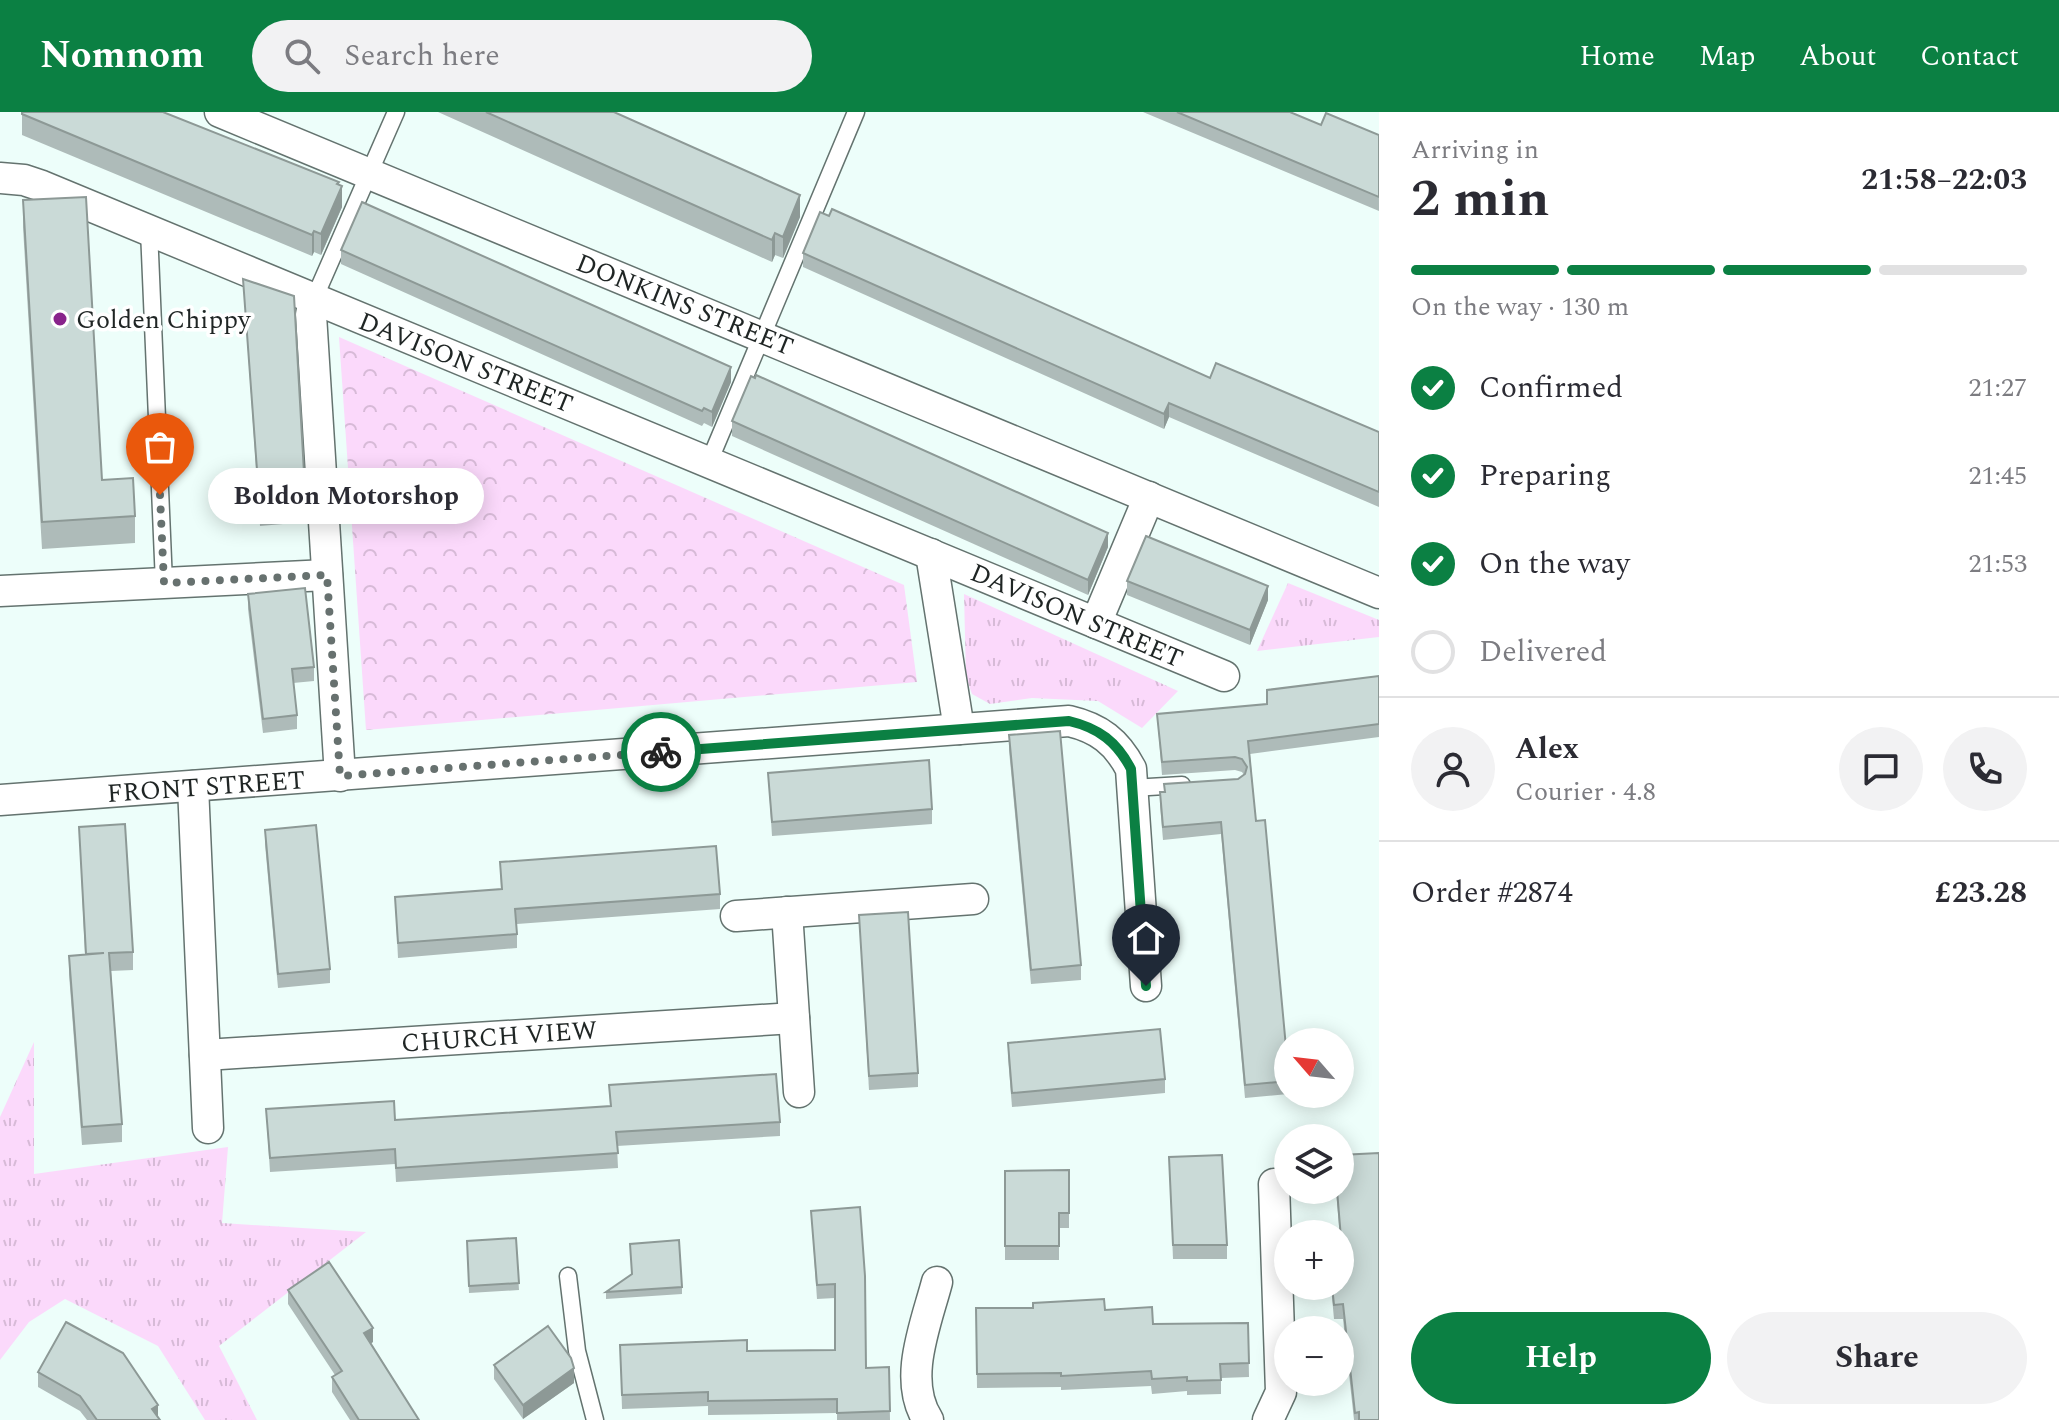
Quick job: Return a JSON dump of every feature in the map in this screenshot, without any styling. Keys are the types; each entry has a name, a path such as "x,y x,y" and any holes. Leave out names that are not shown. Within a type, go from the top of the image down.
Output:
{"street":[{"name":"DONKINS STREET","path":"220,112 1379,593"},
{"name":"DAVISON STREET","path":"0,178 24,180 42,186 1224,676"},
{"path":"314,299 311,315 340,776"},
{"path":"1096,623 1149,497"},
{"name":"DAVISON STREET","path":"931,554 959,729"},
{"path":"0,591 327,575"},
{"name":"FRONT STREET","path":"0,800 1069,721 1088,725 1121,749 1131,769 1146,986"},
{"path":"193,786 208,1128"},
{"path":"736,916 973,899"},
{"path":"787,912 799,1092"},
{"name":"CHURCH VIEW","path":"205,1055 794,1018"},
{"path":"1268,1420 1281,1392 1275,1204"},
{"path":"928,1420 918,1389 917,1354 937,1282"}],"lane":[{"path":"314,299 396,112"},
{"path":"709,462 856,112"},
{"path":"149,230 164,583"},
{"path":"1132,788 1192,784"},
{"path":"568,1276 577,1351 595,1420"}],"green space":[{"path":"339,337 904,585 917,682 366,730"},
{"path":"1288,583 1379,620 1379,637 1257,651"},
{"path":"964,594 1178,691 1142,728 1098,701 1032,698 990,704 972,694 966,677"},
{"path":"34,1042 34,1174 228,1147 222,1223 366,1232 219,1346 257,1420 205,1420 158,1346 65,1299 29,1322 0,1360 0,1117"}],"building":[{"path":"22,112 163,112 339,182 337,184 342,186 321,234 314,231 312,235"},
{"path":"486,112 614,112 800,195 783,237 775,233 772,240"},
{"path":"1177,112 1290,112 1321,125 1326,113 1379,135 1379,197"},
{"path":"86,197 102,480 133,478 135,516 42,522 23,200"},
{"path":"362,202 731,367 712,412 704,408 702,411 341,250"},
{"path":"832,209 1210,378 1216,363 1379,432 1379,492 1169,403 1164,414 803,253 820,212 829,216"},
{"path":"243,279 294,296 306,508 260,511"},
{"path":"756,375 1108,533 1088,580 732,421 751,376 755,378"},
{"path":"1146,536 1268,586 1250,630 1127,581"},
{"path":"305,588 314,667 292,669 297,715 263,719 248,594"},
{"path":"1379,676 1379,724 1248,741 1256,821 1265,820 1284,1028 1274,1028 1274,1082 1245,1085 1221,822 1163,827 1160,792 1165,792 1164,784 1238,779 1245,774 1247,767 1242,759 1235,757 1162,762 1157,714 1267,704 1267,690"},
{"path":"1060,731 1081,965 1031,970 1009,735"},
{"path":"929,760 932,809 772,822 768,773"},
{"path":"125,824 133,952 109,953 122,1124 82,1127 69,956 104,953 86,954 79,827"},
{"path":"316,825 330,969 278,974 265,830"},
{"path":"716,846 720,894 515,909 517,934 398,943 395,897 502,889 500,862"},
{"path":"908,912 918,1073 869,1076 859,915"},
{"path":"1160,1029 1165,1079 1012,1093 1008,1043"},
{"path":"776,1074 780,1122 616,1132 618,1153 396,1168 395,1149 270,1158 266,1109 394,1101 395,1120 611,1106 609,1085"},
{"path":"1379,1153 1379,1420 1359,1420 1359,1412 1355,1413 1354,1316 1344,1316 1343,1304 1334,1305 1333,1300 1354,1300 1354,1220 1340,1220 1338,1204 1354,1204 1354,1154"},
{"path":"1222,1155 1227,1245 1173,1245 1169,1157"},
{"path":"1069,1170 1069,1213 1059,1213 1059,1246 1005,1246 1005,1171"},
{"path":"860,1207 865,1276 866,1368 889,1367 890,1411 837,1413 837,1399 708,1401 708,1392 622,1395 620,1345 747,1340 747,1351 835,1350 835,1284 817,1285 811,1211"},
{"path":"516,1238 519,1283 469,1286 467,1241"},
{"path":"679,1240 682,1287 606,1292 632,1274 630,1244"},
{"path":"329,1262 373,1328 364,1333 419,1420 359,1420 332,1377 342,1371 288,1290"},
{"path":"1104,1299 1105,1310 1152,1307 1153,1324 1248,1323 1249,1363 1220,1364 1221,1380 1187,1381 1187,1377 1152,1379 1151,1371 1061,1376 1061,1373 977,1374 976,1308 1033,1308 1033,1303"},
{"path":"66,1322 123,1353 158,1405 152,1409 160,1420 97,1420 80,1396 38,1372"},
{"path":"548,1326 571,1358 574,1368 523,1405 494,1365"}],"way so far":[{"path":"160,495 164,583 327,575 340,776 661,752"}],"place":[{"name":"Golden Chippy","path":"60,319"},
{"name":"Boldon Motorshop","path":"160,495"}],"route":[{"path":"661,752 1069,721 1088,725 1121,749 1131,769 1146,986"}]}
